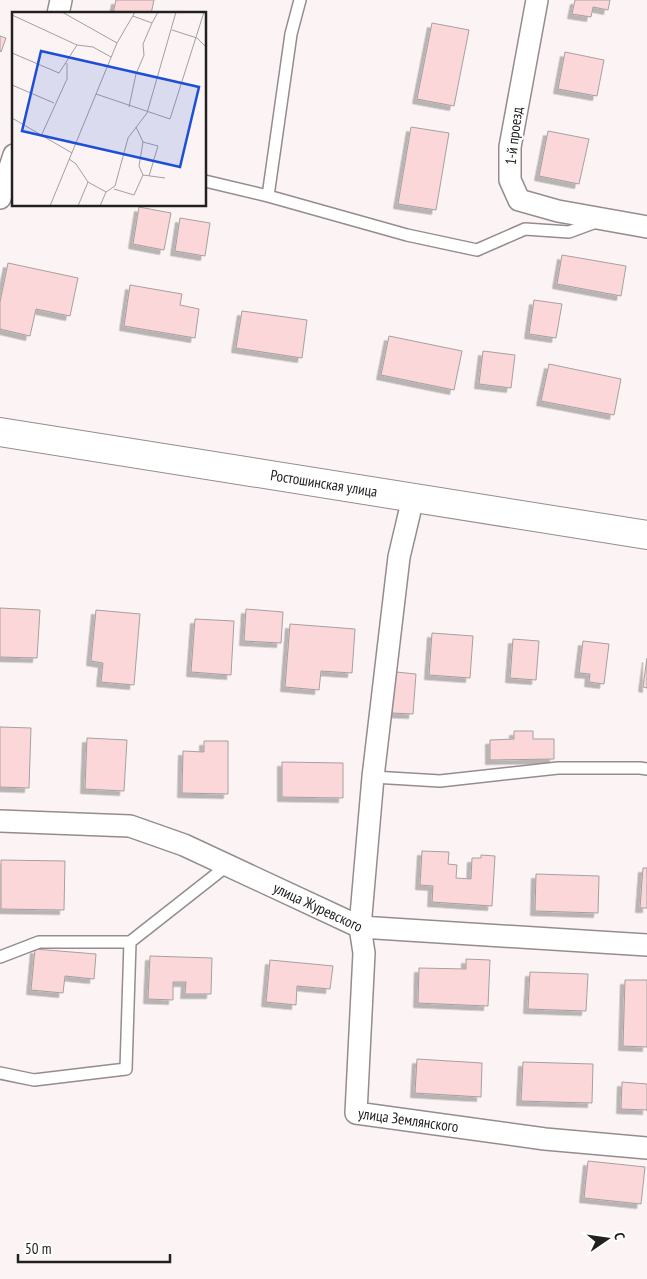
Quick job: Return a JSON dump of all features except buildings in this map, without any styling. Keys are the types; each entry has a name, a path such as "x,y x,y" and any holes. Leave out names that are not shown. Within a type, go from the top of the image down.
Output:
{"main road":[{"name":"Ростошинская улица","path":"0,432 647,535"}],"street":[{"name":"1-й проезд","path":"537,0 510,147 510,180 519,200 558,211 647,227"},
{"path":"0,198 12,161"},
{"path":"360,927 373,777 399,557 414,498"},
{"name":"улица Журевского","path":"0,821 130,826 184,845 360,927 647,945"},
{"name":"улица Землянского","path":"360,927 364,953 356,1112 545,1140 647,1148"}],"lane":[{"path":"268,196 291,34 300,0"},
{"path":"206,181 268,196 407,235 477,250 525,229 569,232 605,219"},
{"path":"373,777 440,782 558,768 647,769"},
{"path":"0,957 39,942 130,942 228,865"},
{"path":"0,1074 34,1080 126,1068 130,942"}]}
